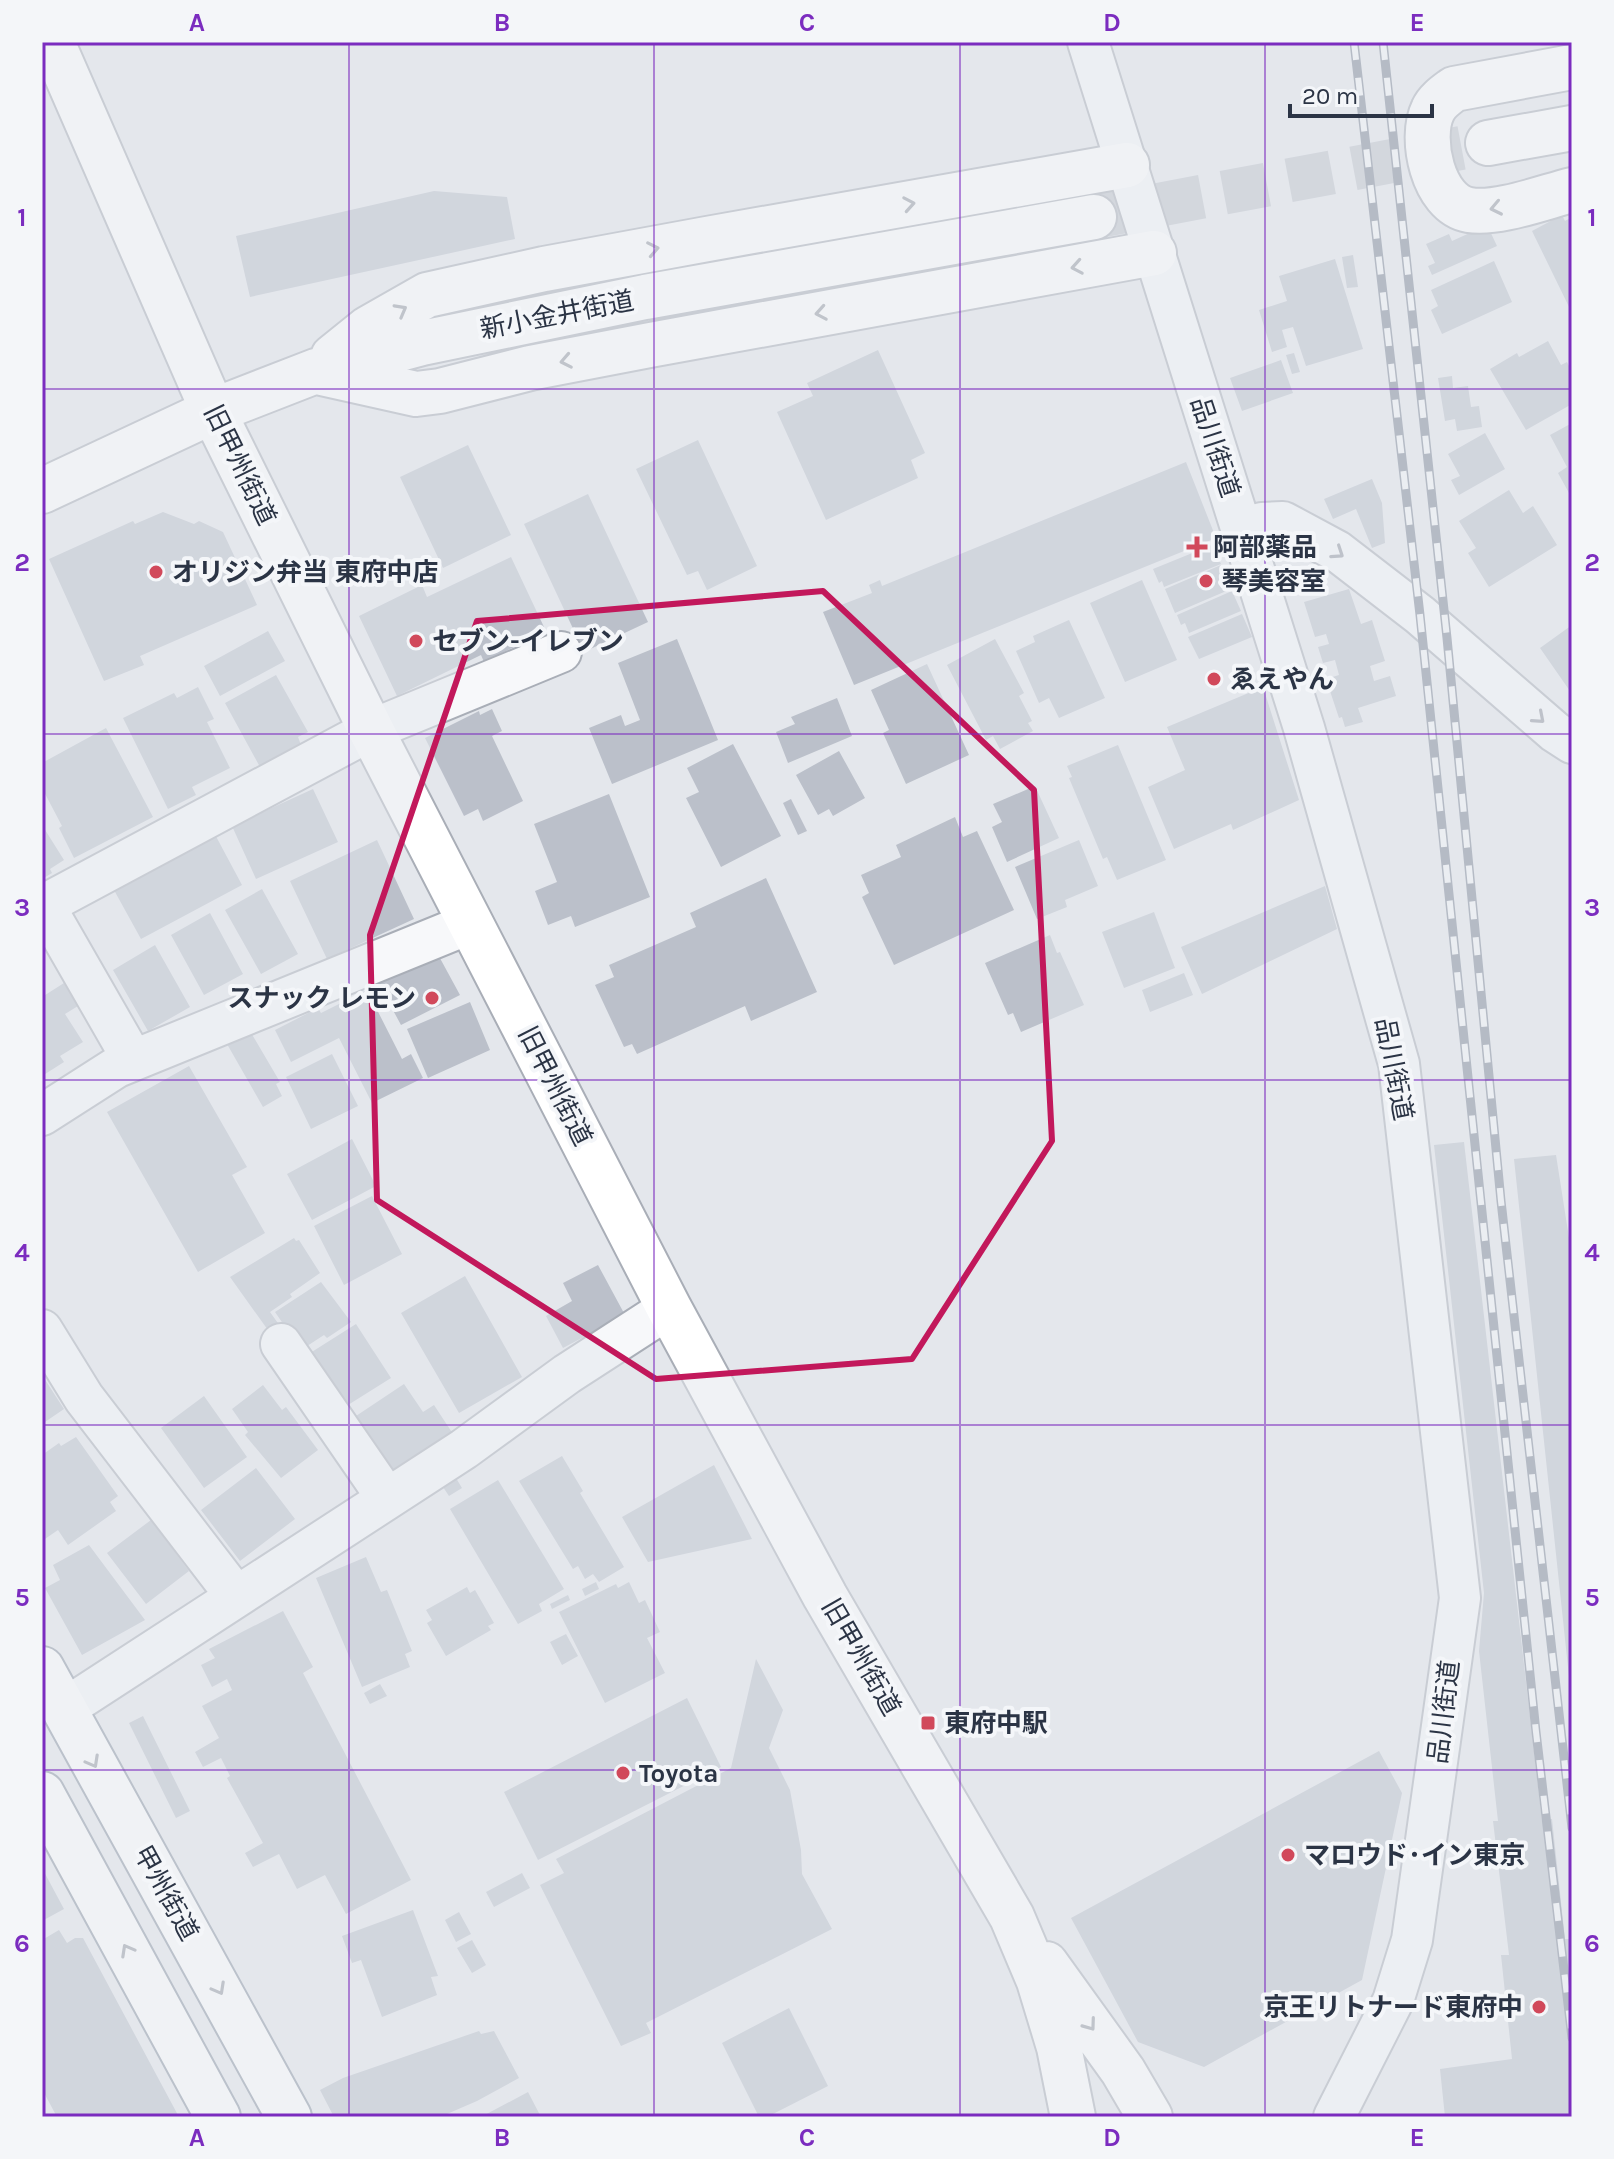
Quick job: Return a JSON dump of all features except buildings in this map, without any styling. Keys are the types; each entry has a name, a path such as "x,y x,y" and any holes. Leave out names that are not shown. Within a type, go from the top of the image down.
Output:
{"main road":[{"name":"旧甲州街道","path":"52,42 213,411 371,730 669,1308 825,1596 1012,1917 1039,1981 1051,2020 1073,2117"},
{"path":"1572,67 1454,89 1432,111 1426,130 1433,173 1451,201 1465,210 1482,211 1572,190"},
{"path":"1488,143 1572,128"},
{"path":"316,371 369,328 427,295 662,247 1127,165"},
{"name":"新小金井街道","path":"42,491 213,411 316,371 422,343 531,319 1094,217"},
{"path":"316,371 416,394 440,391 530,368 1154,253"},
{"name":"甲州街道","path":"42,1669 289,2117"},
{"path":"42,1794 218,2117"},
{"path":"1012,1917 1123,2071 1150,2117"}],"street":[{"name":"品川街道","path":"1088,42 1304,728 1399,1064 1460,1598 1412,1940 1393,2001 1334,2117"},
{"path":"1241,529 1262,523 1283,522 1337,551 1420,615 1555,732 1572,743"},
{"path":"133,1060 44,905 371,730 561,652"},
{"path":"42,1115 117,1067 471,923"},
{"path":"64,1709 464,1449 556,1382 669,1308"},
{"path":"42,1330 84,1398 236,1596"},
{"path":"281,1344 387,1498"}],"highlighted area":[{"path":"823,591 1034,790 1052,1141 912,1359 656,1379 377,1200 370,935 477,621"}],"tunnel":[{"path":"1094,217 1488,143"}],"railway":[{"path":"1354,42 1420,615 1536,1732 1572,2038"},
{"path":"1383,42 1447,638 1501,1201 1572,1828"}],"place":[{"name":"阿部薬品","path":"1197,547"},
{"name":"オリジン弁当 東府中店","path":"156,572"},
{"name":"琴美容室","path":"1206,581"},
{"name":"セブン-イレブン","path":"416,641"},
{"name":"ゑえやん","path":"1214,679"},
{"name":"スナック レモン","path":"432,998"},
{"name":"東府中駅","path":"928,1723"},
{"name":"Toyota","path":"623,1773"},
{"name":"マロウド･イン東京","path":"1288,1855"},
{"name":"京王リトナード東府中","path":"1539,2007"}]}
